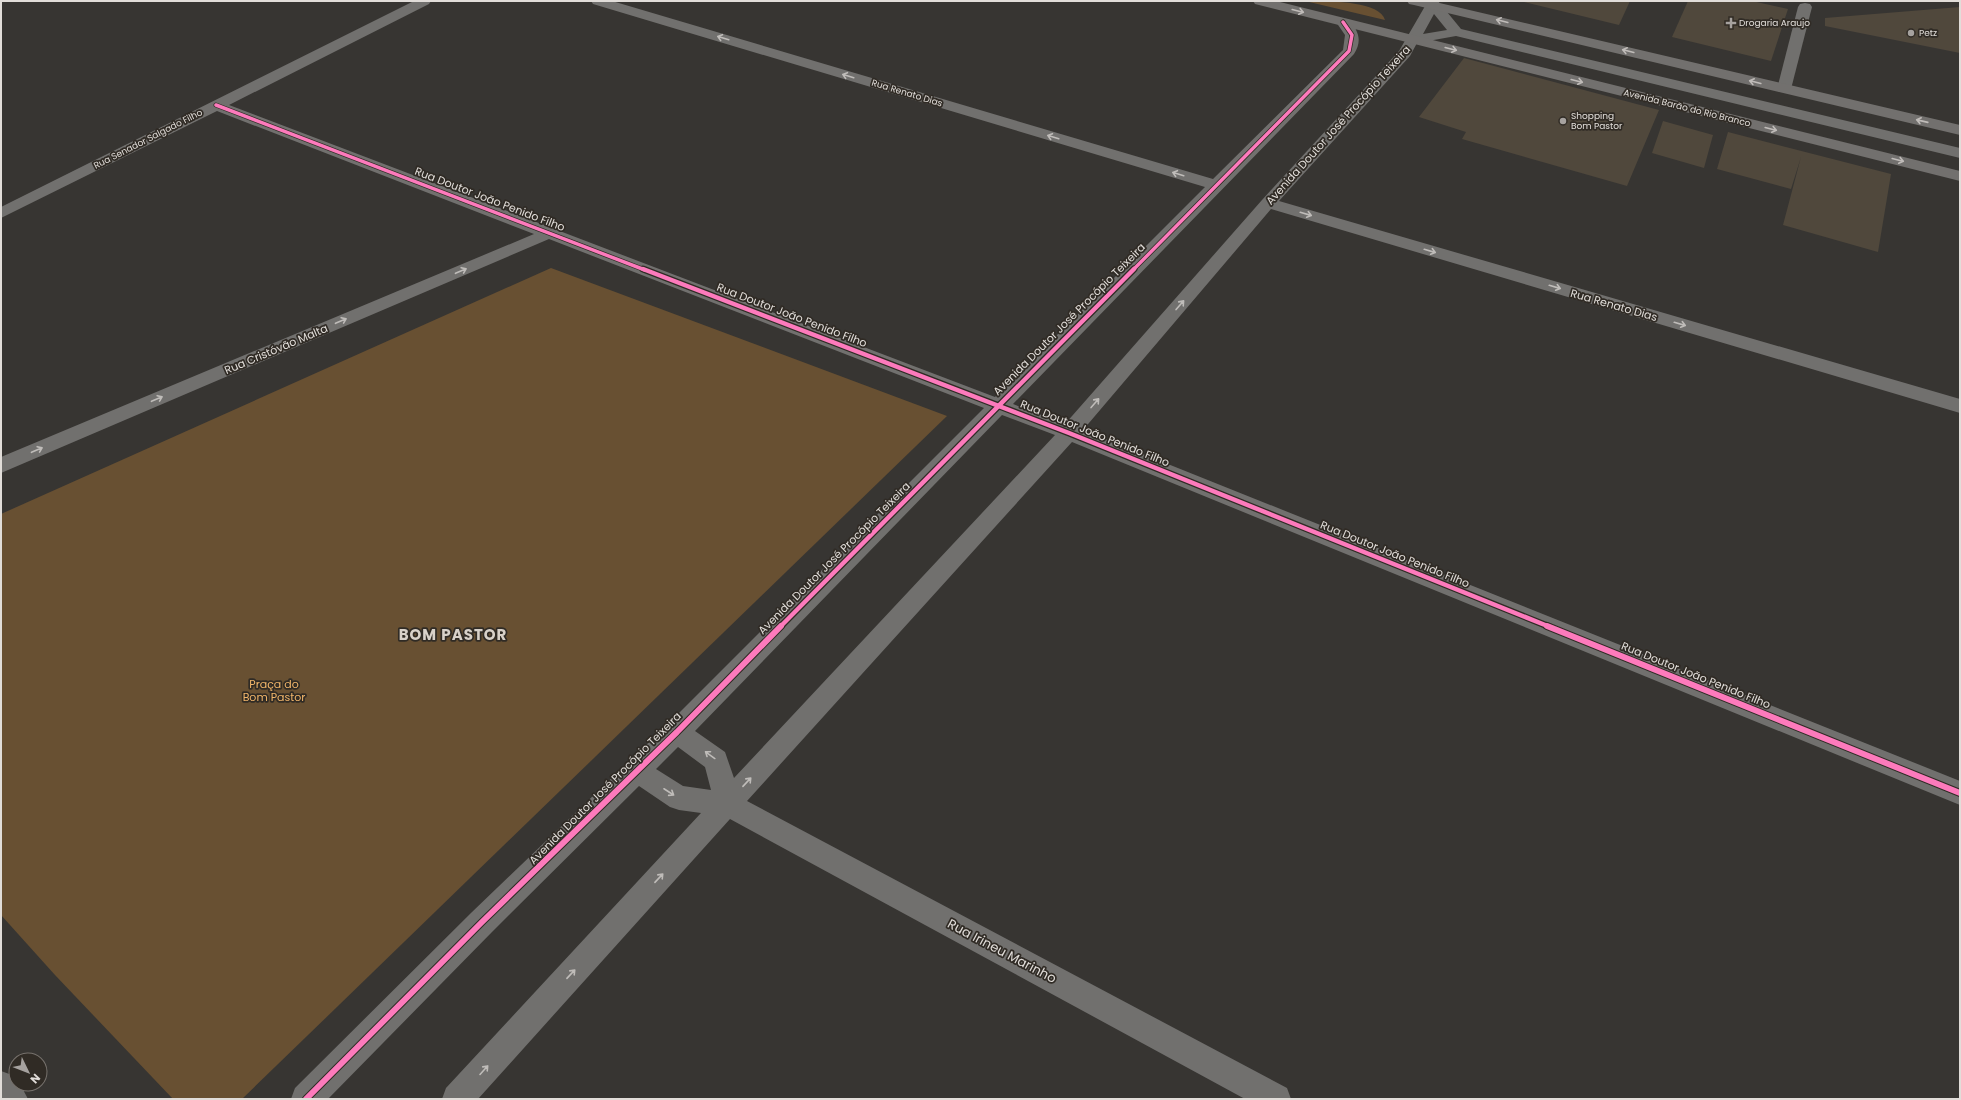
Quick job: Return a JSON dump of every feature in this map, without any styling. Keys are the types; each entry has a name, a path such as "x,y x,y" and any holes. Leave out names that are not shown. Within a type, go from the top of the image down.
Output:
{"main road":[{"name":"Avenida Barão do Rio Branco","path":"1260,1 1960,176"},
{"path":"1414,1 1431,3 1784,89 1960,130"}],"street":[{"name":"Rua Senador Salgado Filho","path":"1,213 424,1"},
{"name":"Rua Renato Dias","path":"598,1 1215,185"},
{"name":"Avenida Doutor José Procópio Teixeira","path":"458,1099 1069,433 1268,203 1405,53 1431,3"},
{"path":"1431,3 1456,32"},
{"path":"1784,89 1805,7"},
{"name":"Avenida Doutor José Procópio Teixeira","path":"306,1099 677,732 1348,51 1353,41 1352,32 1343,22"},
{"name":"Avenida Barão do Rio Branco","path":"1413,40 1456,32 1960,153"},
{"name":"Rua Doutor João Penido Filho","path":"216,105 999,405 1960,793"},
{"name":"Rua Renato Dias","path":"1268,203 1960,406"},
{"name":"Rua Cristóvão Malta","path":"1,465 550,233"},
{"path":"677,732 716,760 728,804"},
{"name":"Rua Irineu Marinho","path":"637,771 679,798 728,804 1276,1099"},
{"path":"1,1086 13,1099"}],"green space":[{"path":"1305,1 1337,2 1362,5 1381,13 1385,20"},
{"name":"Praça do Bom Pastor","path":"551,268 947,416 242,1099 173,1099 55,975 1,915 1,514"}],"building":[{"path":"1520,1 1630,1 1619,25"},
{"name":"Drogaria Araujo","path":"1688,1 1752,1 1788,9 1771,61 1672,37"},
{"name":"Petz","path":"1960,7 1960,53 1825,26 1825,18"},
{"name":"Shopping Bom Pastor","path":"1464,58 1659,110 1627,186 1462,139 1466,132 1419,117"},
{"path":"1663,121 1713,135 1704,168 1652,153"},
{"path":"1728,132 1891,174 1878,252 1783,225 1801,157 1791,189 1717,169"}],"cycle path":[{"path":"306,1099 482,922 677,732 1349,51 1353,38 1351,32 1343,22"},
{"path":"216,105 1069,433 1960,793"}],"place":[{"name":"Drogaria Araujo","path":"1731,23"},
{"name":"Petz","path":"1911,33"},
{"name":"Shopping Bom Pastor","path":"1563,121"}],"district":[{"name":"BOM PASTOR","path":"453,634"}]}
